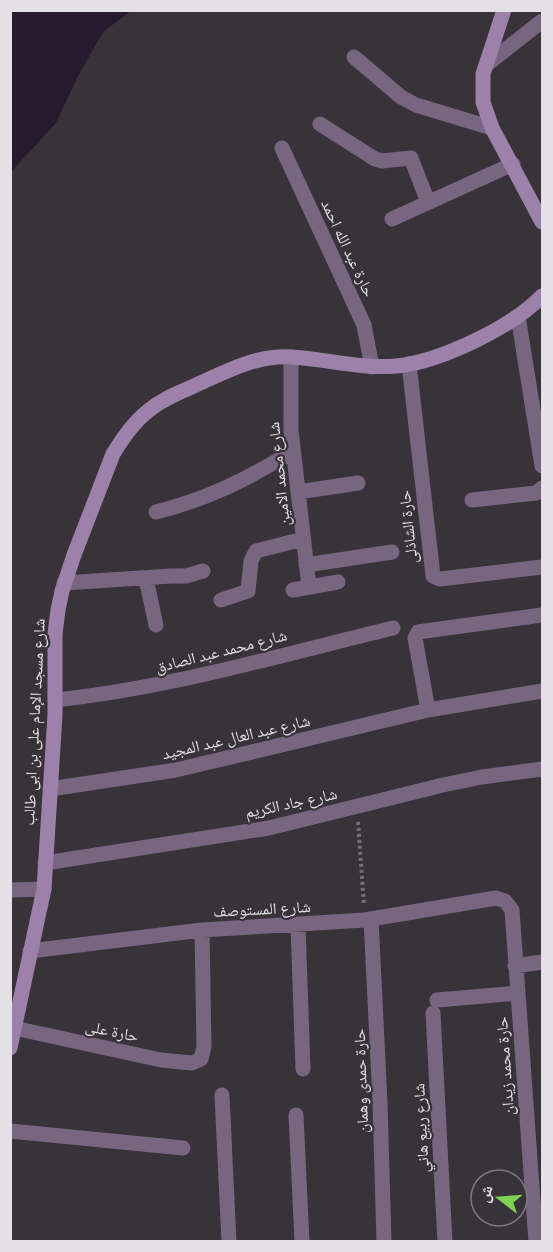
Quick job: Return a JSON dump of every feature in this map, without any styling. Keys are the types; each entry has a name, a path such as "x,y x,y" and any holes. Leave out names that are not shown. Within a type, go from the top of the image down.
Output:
{"street":[{"path":"504,10 486,65 482,88 483,102 492,128 543,222"},
{"path":"486,65 543,21"},
{"path":"354,57 401,97 416,105 492,128"},
{"path":"320,124 375,159 382,161 411,158 428,202"},
{"name":"حارة عبد الله احمد","path":"282,148 364,325 372,367"},
{"path":"392,219 513,164"},
{"name":"شارع مسجد الإمام على بن ابى طالب","path":"10,1048 14,1028 16,991 30,951 44,889 58,610 64,583 113,453 134,424 163,400 236,367 258,360 291,357 372,367 409,364 436,358 456,350 519,316 543,296"},
{"path":"519,316 543,466"},
{"name":"شارع محمد الامين","path":"291,357 291,430 309,587"},
{"name":"حارة الشاذلى","path":"409,364 433,576 440,579 543,567"},
{"path":"156,512 214,495 293,451"},
{"path":"298,492 358,483"},
{"path":"472,500 536,493 543,488"},
{"path":"221,600 248,591 251,561 256,551 303,539"},
{"path":"306,566 392,552"},
{"path":"64,583 186,576 202,571"},
{"path":"146,579 156,625"},
{"path":"293,590 338,582"},
{"path":"428,710 415,638 418,632 543,615"},
{"name":"شارع محمد عبد الصادق","path":"55,700 108,695 152,686 393,628"},
{"name":"شارع عبد العال عبد المجيد","path":"50,789 176,770 428,710 543,691"},
{"name":"شارع جاد الكريم","path":"45,863 268,828 443,785 543,769"},
{"path":"10,890 44,889"},
{"name":"شارع المستوصف","path":"30,951 202,930 368,919 496,898"},
{"name":"حارة محمد زيدان","path":"496,898 506,901 512,910 536,1242"},
{"name":"حارة حمدى وهمان","path":"368,919 380,1102 384,1242"},
{"path":"298,925 303,1069"},
{"name":"حارة على","path":"14,1028 161,1060 192,1063 201,1059 204,1047 202,930"},
{"path":"515,966 543,962"},
{"name":"شارع ربيع هاني","path":"445,1242 435,1007 518,993"},
{"path":"222,1095 229,1242"},
{"path":"296,1115 302,1242"},
{"path":"10,1131 183,1148"}],"path":[{"path":"357,807 368,919"}],"shaded area":[{"path":"11,10 131,11 103,32 78,76 56,123 11,172"}]}
